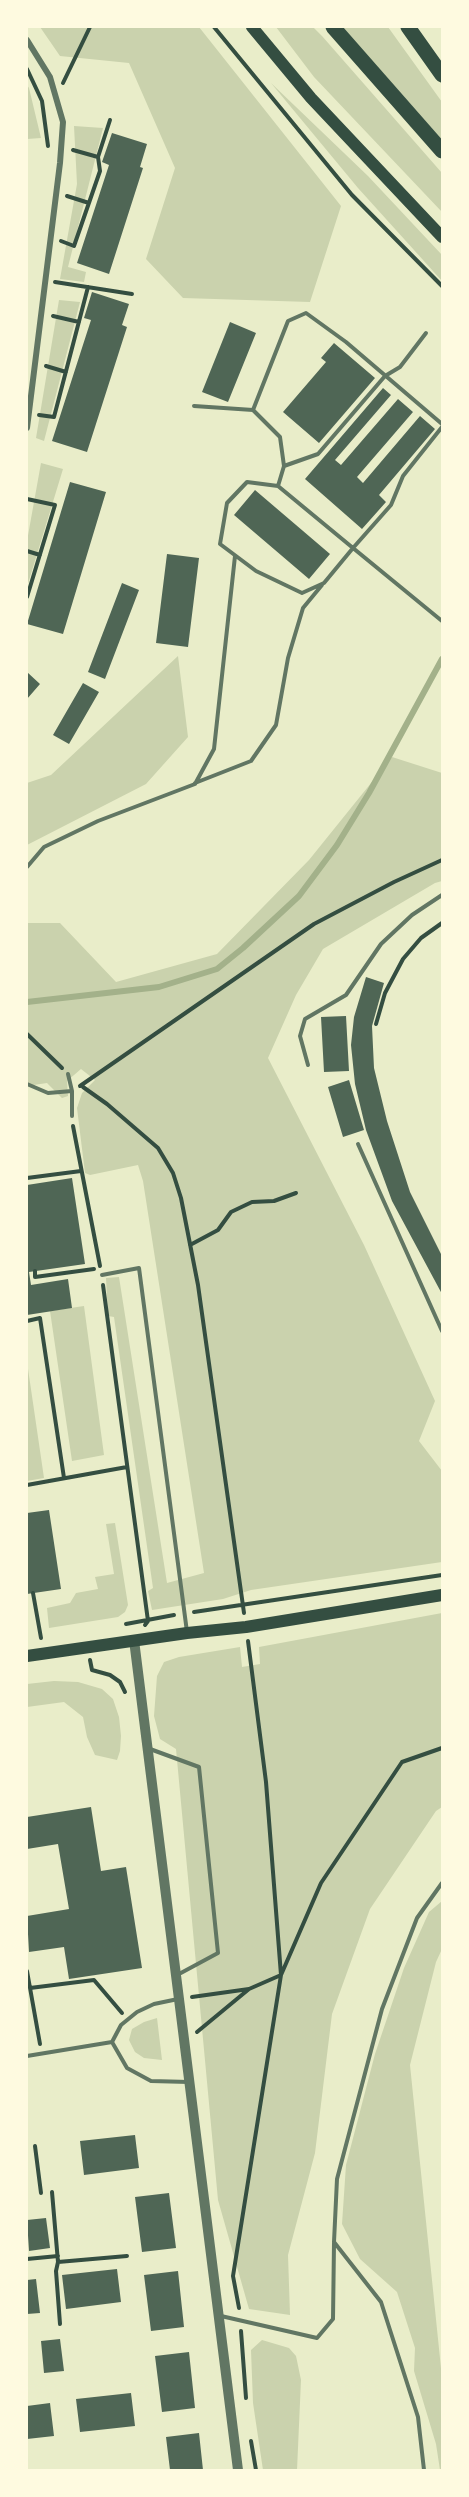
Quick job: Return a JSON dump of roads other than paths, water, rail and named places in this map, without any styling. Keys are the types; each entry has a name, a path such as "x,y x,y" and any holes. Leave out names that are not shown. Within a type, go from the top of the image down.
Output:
{"highway":[{"path":"333,27 442,151"},
{"path":"408,27 442,75"}],"main road":[{"path":"252,27 311,98 442,237"},
{"path":"27,1656 134,1640 246,1627 442,1595"}],"street":[{"path":"27,40 50,77 63,122 27,428"},
{"path":"134,1640 238,2470"}],"lane":[{"path":"27,867 44,847 98,821 250,761 276,725 288,658 303,608 391,505 403,476 442,425 346,342 306,313 288,321 253,410"},
{"path":"284,466 318,454 385,376 400,367 426,333"},
{"path":"194,406 253,410 280,437 284,466 278,486"},
{"path":"324,583 302,593 256,571 220,544 227,503 247,482 278,486 442,621"},
{"path":"195,783 214,749 235,555"},
{"path":"308,1065 300,1036 305,1019 346,995 381,944 412,915 442,896"},
{"path":"68,1074 72,1091 72,1116"},
{"path":"27,1084 48,1094 72,1091"},
{"path":"358,1144 442,1330"},
{"path":"102,1275 139,1268 187,1633"},
{"path":"148,1749 199,1767 218,1953 176,1976"},
{"path":"217,2315 316,2338 333,2319 337,2179 382,2009 417,1918 442,1883"},
{"path":"112,2043 121,2025 127,2020 154,2004 178,1999"},
{"path":"27,2056 112,2043"},
{"path":"112,2043 127,2068 151,2081 189,2082"},
{"path":"334,2242 381,2302 418,2417 424,2470"}],"waterway":[{"path":"27,1002 159,987 217,969 243,948 299,896 337,845 369,793 442,659"}]}
